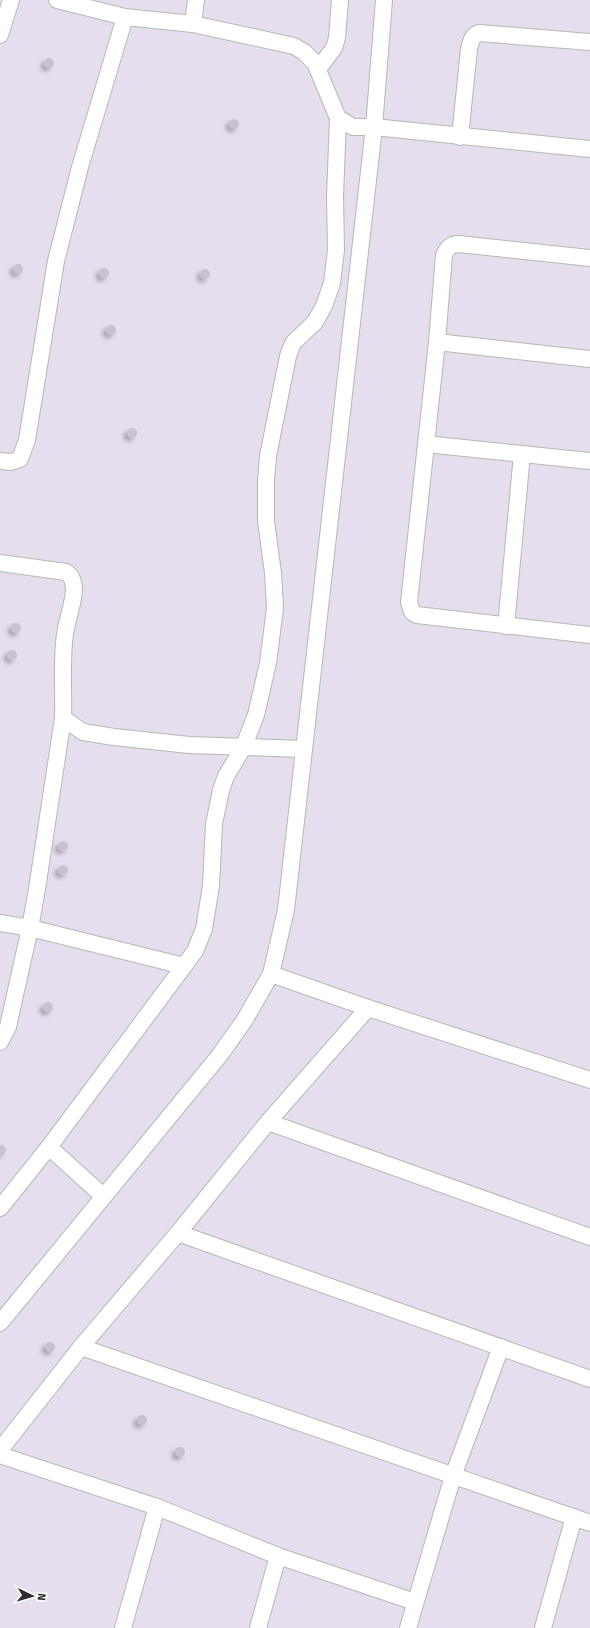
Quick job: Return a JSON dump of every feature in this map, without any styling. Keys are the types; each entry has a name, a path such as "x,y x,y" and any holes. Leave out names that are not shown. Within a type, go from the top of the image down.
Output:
{"street":[{"path":"0,35 11,0"},
{"path":"0,1208 49,1147 195,951 204,929 211,886 214,824 221,790 226,776 244,748 256,715 268,663 275,608 274,573 266,521 266,480 268,456 288,356 293,344 315,322 324,306 332,283 336,250 335,196 338,118 318,69 311,59 294,46 194,24 125,17 57,0"},
{"path":"194,24 196,0"},
{"path":"318,69 334,48 337,38 340,0"},
{"path":"0,1323 219,1056 244,1021 271,974 286,910 374,127 384,0"},
{"path":"0,461 11,462 20,459 27,440 56,261 78,175 125,17"},
{"path":"460,137 469,49 473,36 479,33 590,42"},
{"path":"338,118 353,126 590,149"},
{"path":"590,258 459,244 449,246 444,255 437,342 409,602 412,612 417,615 590,635"},
{"path":"437,342 590,359"},
{"path":"426,444 590,461"},
{"path":"506,626 522,454"},
{"path":"0,562 66,572 70,575 73,581 74,590 65,634 63,718 30,928 8,1027 0,1042"},
{"path":"63,718 83,732 189,745 304,749"},
{"path":"0,923 30,928 184,966"},
{"path":"271,974 368,1008 590,1080"},
{"path":"0,1450 81,1347 178,1233 268,1122 368,1008"},
{"path":"268,1122 590,1238"},
{"path":"49,1147 103,1196"},
{"path":"178,1233 590,1379"},
{"path":"81,1347 590,1523"},
{"path":"408,1628 453,1476 501,1347"},
{"path":"0,1455 157,1507 278,1556 415,1602"},
{"path":"123,1628 157,1507"},
{"path":"543,1628 574,1518"},
{"path":"258,1628 278,1556"}],"building":[{"path":"47,58 51,58 53,59 53,67 47,68 44,65 44,61"},
{"path":"232,119 236,119 238,120 238,128 232,129 229,126 229,122"},
{"path":"16,264 20,264 22,265 22,273 16,274 13,271 13,267"},
{"path":"102,268 106,268 108,269 108,277 102,278 99,275 99,271"},
{"path":"203,269 207,269 209,270 209,278 203,279 200,276 200,272"},
{"path":"109,325 113,325 115,326 115,334 109,335 106,332 106,328"},
{"path":"130,428 134,428 136,429 136,437 130,438 127,435 127,431"},
{"path":"14,623 18,623 20,624 20,632 14,633 11,630 11,626"},
{"path":"10,650 14,650 16,651 16,659 10,660 7,657 7,653"},
{"path":"61,841 65,841 67,842 67,850 61,851 58,848 58,844"},
{"path":"61,865 65,865 67,866 67,874 61,875 58,872 58,868"},
{"path":"46,1002 50,1002 52,1003 52,1011 46,1012 43,1009 43,1005"},
{"path":"0,1145 3,1145 6,1149 5,1153 1,1155 0,1155"},
{"path":"48,1342 52,1342 54,1343 54,1351 48,1352 45,1349 45,1345"},
{"path":"140,1415 144,1415 146,1416 146,1424 140,1425 137,1422 137,1418"},
{"path":"178,1447 182,1447 184,1448 184,1456 178,1457 175,1454 175,1450"}]}
